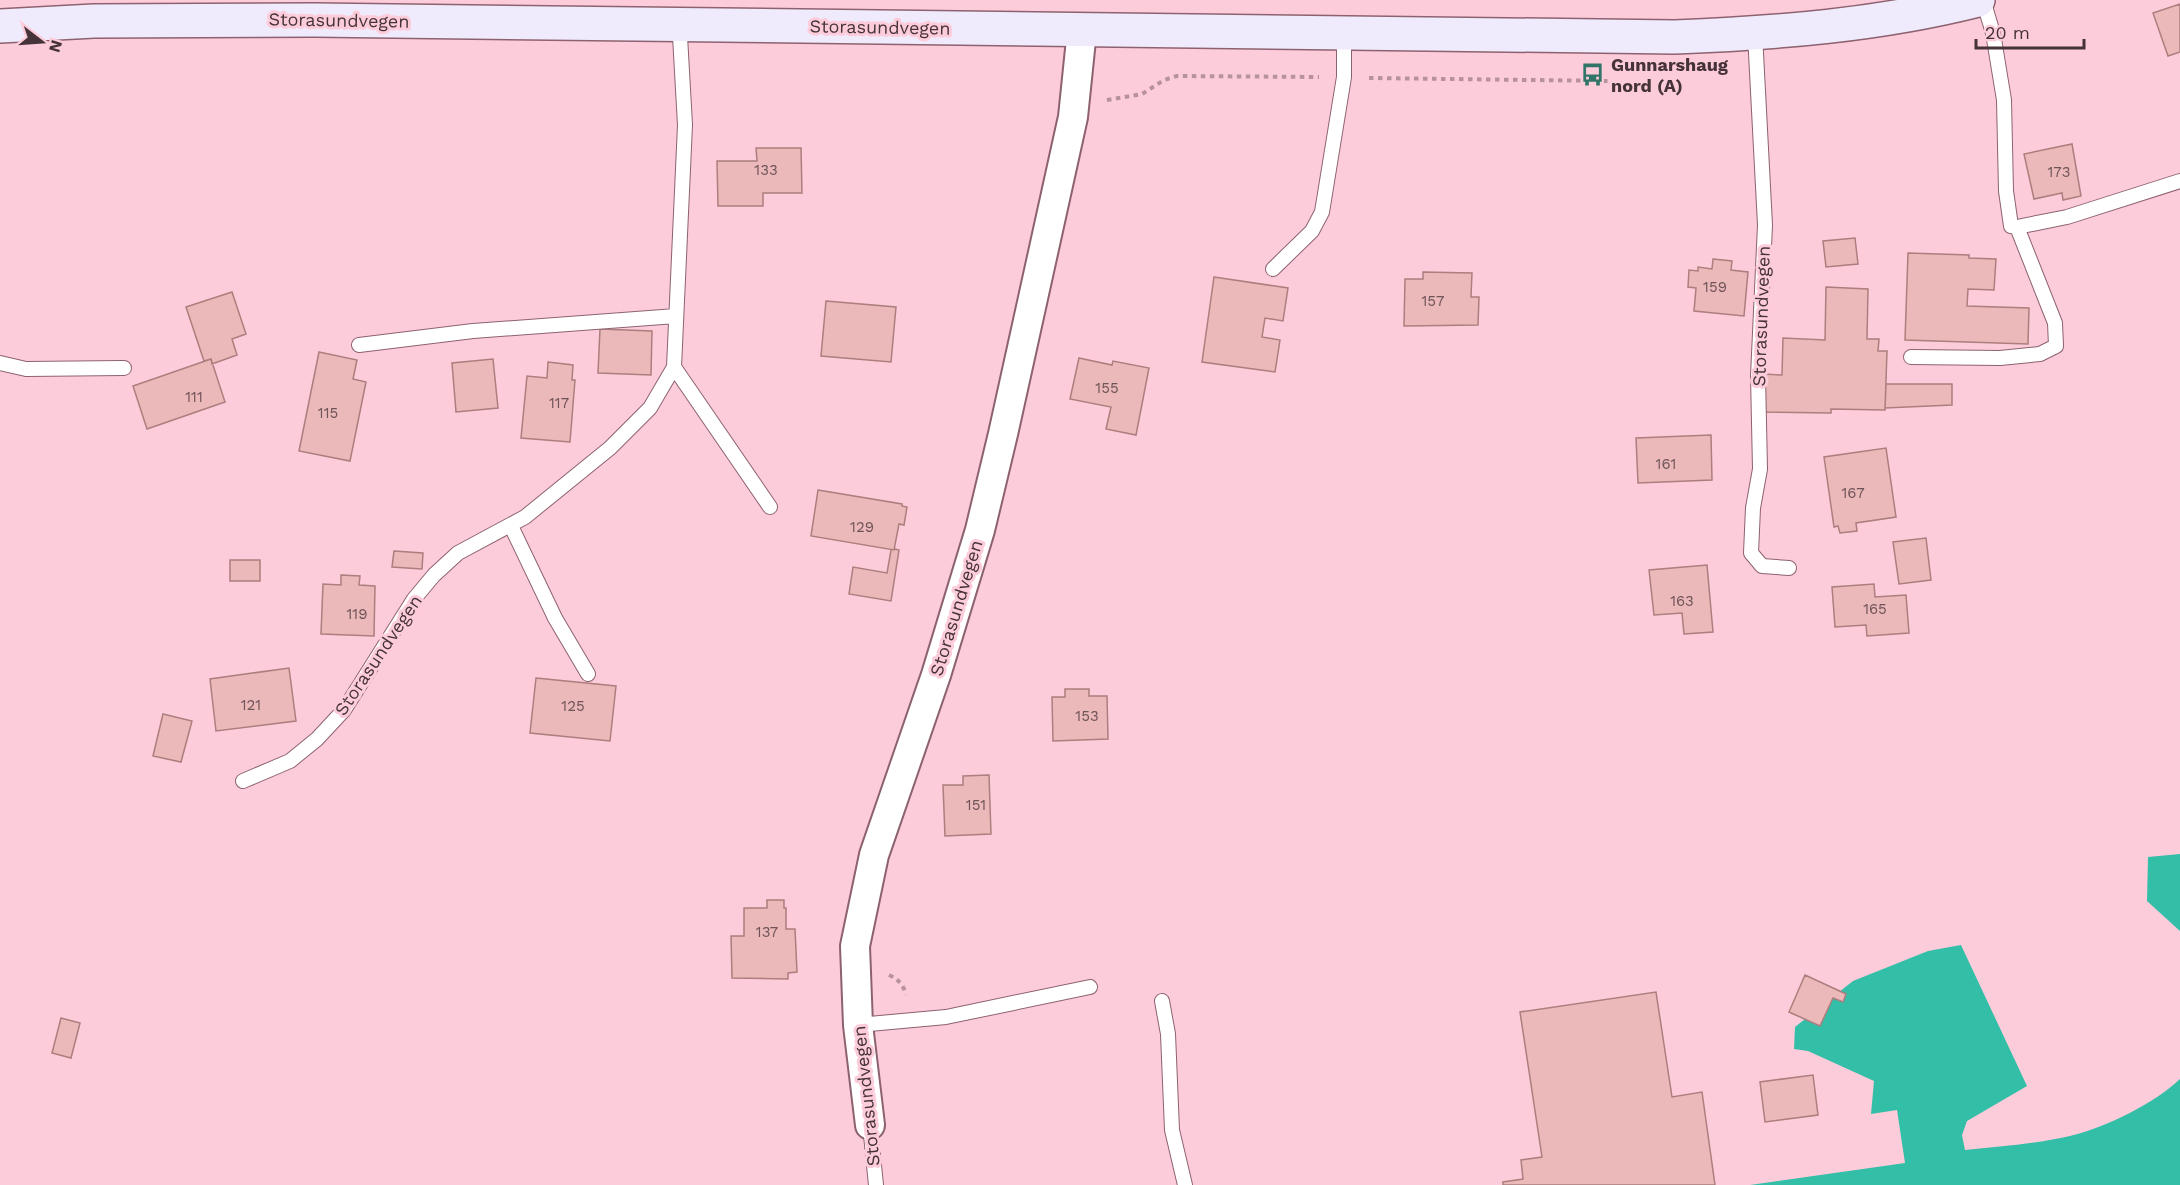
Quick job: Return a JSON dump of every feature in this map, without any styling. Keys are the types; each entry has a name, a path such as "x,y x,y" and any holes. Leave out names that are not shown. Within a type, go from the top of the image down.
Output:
{"main road":[{"name":"Storasundvegen","path":"0,26 187,19 1675,37 1755,34 1871,21 1938,10 1978,0"}],"street":[{"name":"Storasundvegen","path":"870,1125 858,1025 855,946 874,855 936,675 982,519 1006,423 1073,117 1082,30"}],"lane":[{"path":"1983,0 1993,33 2004,100 2006,191 2011,226 2017,227 2067,218 2180,181"},
{"name":"Storasundvegen","path":"243,781 290,761 317,739 344,710 414,599 434,575 458,553 511,526 610,448 650,408 674,367 685,125 680,36 677,25"},
{"path":"1273,269 1312,231 1322,212 1344,77 1344,33"},
{"name":"Storasundvegen","path":"1755,34 1765,225 1758,376 1760,469 1753,508 1751,553 1762,566 1789,568"},
{"path":"1911,357 2010,357 2040,354 2056,346 2055,323 2017,227"},
{"path":"359,345 473,331 676,316"},
{"path":"0,363 26,369 124,368"},
{"path":"674,367 770,507"},
{"path":"511,526 555,618 588,674"},
{"path":"858,1025 946,1017 1090,987"},
{"path":"1162,1000 1168,1034 1172,1130 1185,1185"},
{"name":"Storasundvegen","path":"870,1125 876,1185"}],"path":[{"path":"1103,100 1142,94 1164,80 1177,76 1611,81"},
{"path":"887,974 904,986 913,1020"}],"shaded area":[{"path":"2180,854 2180,931 2147,901 2148,857"},
{"path":"1961,945 2027,1086 1967,1121 1962,1135 1965,1150 2044,1141 2084,1132 2114,1121 2143,1105 2180,1079 2180,1185 1750,1185 1905,1163 1897,1110 1871,1114 1874,1081 1808,1051 1794,1049 1795,1027 1853,981 1928,951"}],"building":[{"path":"2180,4 2180,52 2168,56 2153,13"},
{"path":"2072,144 2081,196 2063,200 2062,193 2034,199 2024,154"},
{"path":"756,148 801,148 802,193 763,193 763,206 718,206 717,161 757,161"},
{"path":"1855,238 1858,264 1826,267 1823,241"},
{"path":"1908,253 1969,255 1969,258 1996,259 1994,290 1968,289 1967,306 2029,308 2028,344 1905,340"},
{"path":"1713,259 1732,261 1731,270 1748,272 1744,316 1694,311 1696,288 1688,287 1689,270 1698,271 1698,267 1712,269"},
{"path":"1423,272 1472,273 1471,297 1479,297 1478,325 1404,326 1405,279 1423,279"},
{"path":"1214,277 1288,288 1283,321 1265,318 1262,337 1280,340 1275,372 1202,362"},
{"path":"1826,287 1868,289 1867,339 1879,339 1878,351 1887,351 1885,410 1831,409 1831,413 1764,412 1764,374 1782,375 1783,338 1825,340"},
{"path":"232,292 246,334 232,339 237,355 212,364 211,359 204,361 186,307"},
{"path":"826,301 896,307 891,362 821,356"},
{"path":"600,329 652,331 651,375 598,373"},
{"path":"319,352 357,360 353,379 366,382 350,461 299,451"},
{"path":"1079,358 1112,365 1113,361 1149,368 1136,435 1106,429 1111,407 1070,399"},
{"path":"211,359 225,402 147,429 133,386"},
{"path":"493,359 498,408 456,412 452,363"},
{"path":"548,362 573,365 572,380 575,380 570,442 521,438 527,376 547,378"},
{"path":"1886,384 1952,384 1952,405 1885,408"},
{"path":"1711,435 1712,480 1638,483 1636,438"},
{"path":"1886,448 1896,517 1856,523 1857,531 1840,533 1838,526 1834,527 1824,457"},
{"path":"818,490 902,504 907,507 904,525 899,524 894,550 811,536"},
{"path":"1926,538 1931,580 1899,584 1893,542"},
{"path":"891,550 899,550 891,601 849,594 853,567 887,573"},
{"path":"394,551 423,553 422,569 392,567"},
{"path":"230,560 260,560 260,581 230,581"},
{"path":"1707,565 1713,632 1684,634 1682,613 1654,615 1649,570"},
{"path":"341,575 360,576 359,585 375,586 374,636 321,634 323,584 341,585"},
{"path":"1874,584 1875,597 1906,595 1909,633 1867,636 1866,625 1835,627 1832,587"},
{"path":"289,668 296,721 216,731 210,679"},
{"path":"536,678 616,686 610,741 530,733"},
{"path":"1065,689 1089,689 1089,696 1107,696 1108,739 1053,741 1052,697 1065,697"},
{"path":"163,714 192,721 181,762 153,756"},
{"path":"989,775 991,834 945,836 943,785 963,785 963,776"},
{"path":"767,900 784,900 786,929 795,929 797,972 788,973 788,979 732,978 731,936 744,936 744,908 767,908"},
{"path":"1805,975 1846,994 1843,1002 1833,998 1820,1026 1789,1012"},
{"path":"1656,992 1672,1097 1702,1092 1715,1185 1503,1185 1503,1182 1523,1179 1521,1160 1542,1157 1520,1012"},
{"path":"61,1018 80,1023 71,1058 52,1053"},
{"path":"1813,1075 1818,1115 1765,1122 1760,1082"}],"place":[{"name":"Gunnarshaug nord (A)","path":"1593,74"}]}
